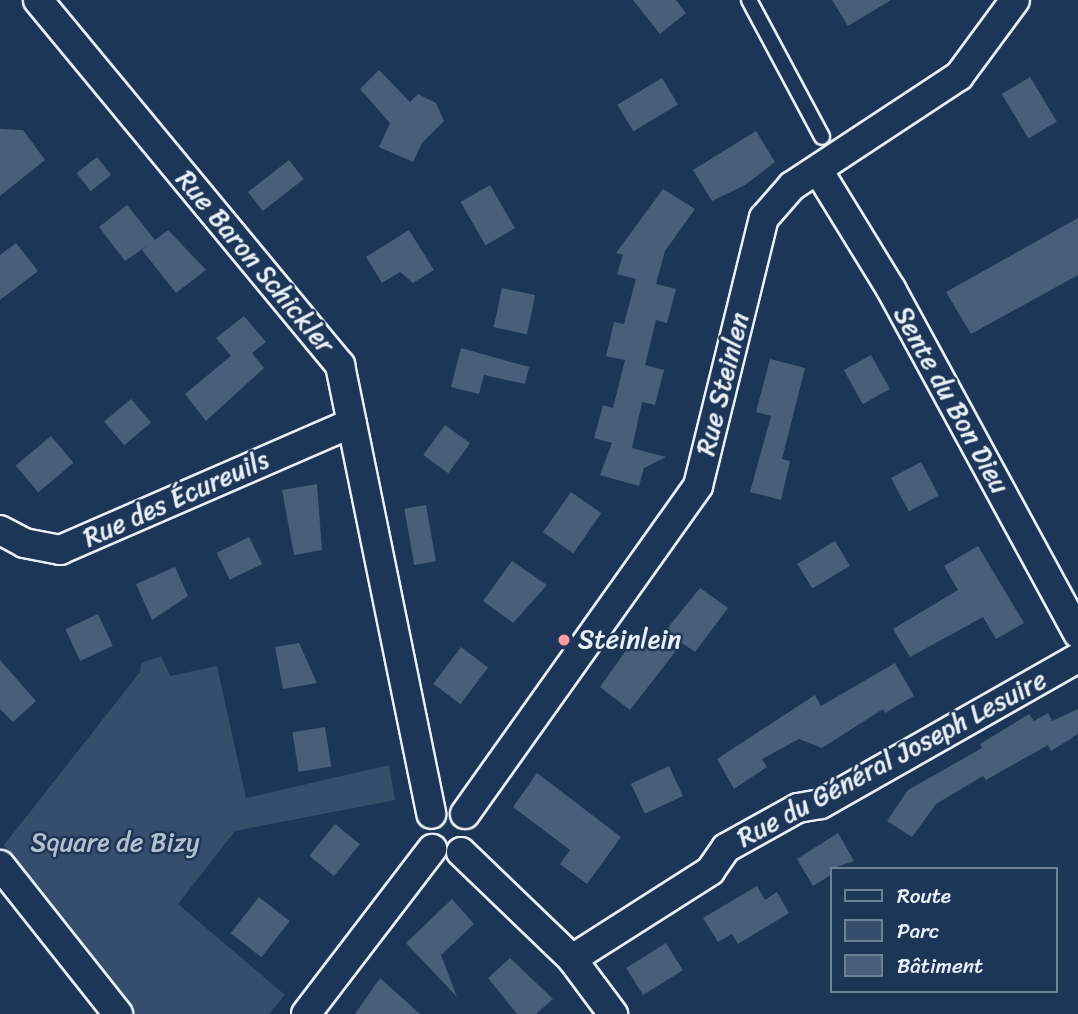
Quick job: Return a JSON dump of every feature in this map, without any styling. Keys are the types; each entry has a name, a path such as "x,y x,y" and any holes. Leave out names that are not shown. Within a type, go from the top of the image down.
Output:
{"street":[{"name":"Rue Baron Schickler","path":"38,0 340,365 431,814"},
{"name":"Rue Steinlen","path":"465,814 698,486 764,218 792,186 959,76 1015,0"},
{"name":"Sente du Bon Dieu","path":"818,170 891,289 1078,633"},
{"name":"Rue des Écureuils","path":"0,530 24,543 60,550 352,423"},
{"name":"Rue du Général Joseph Lesuire","path":"572,959 710,871 726,848 798,808 821,804 1078,658"},
{"path":"448,807 465,814 472,834 461,852 446,855 432,849 424,832 431,814 448,807"},
{"path":"306,1014 432,849"},
{"path":"461,852 572,959 613,1014"},
{"path":"0,865 118,1014"}],"lane":[{"path":"750,0 822,137"}],"green space":[{"name":"Square de Bizy","path":"161,656 170,676 217,666 246,798 389,765 395,800 235,831 178,904 285,995 269,1014 131,1014 4,845 140,672 141,663"}],"building":[{"path":"633,0 676,0 686,13 660,34"},
{"path":"832,0 891,0 848,26"},
{"path":"379,70 410,102 418,94 436,103 444,121 422,143 413,162 379,147 390,123 360,89"},
{"path":"1030,77 1057,122 1028,139 1002,94"},
{"path":"662,78 678,105 633,131 617,105"},
{"path":"0,129 23,130 45,160 0,196"},
{"path":"756,131 775,162 745,185 712,201 693,170"},
{"path":"97,157 111,175 91,191 77,173"},
{"path":"289,160 304,179 263,211 248,192"},
{"path":"490,185 515,228 486,245 461,202"},
{"path":"663,189 695,209 665,251 656,284 676,289 667,323 656,320 645,365 664,370 655,405 642,402 632,448 666,457 644,468 639,486 600,475 612,443 594,438 603,405 613,408 625,360 606,356 614,322 624,324 636,279 617,274 623,255 616,253"},
{"path":"127,205 155,240 168,230 206,270 176,293 142,250 150,244 125,261 99,227"},
{"path":"1078,218 1078,275 971,334 946,292"},
{"path":"409,230 434,270 413,283 400,272 382,283 366,257"},
{"path":"16,243 38,271 0,300 0,255"},
{"path":"502,288 535,295 527,334 494,327"},
{"path":"244,316 266,342 252,353 264,368 206,421 185,394 231,356 216,338"},
{"path":"461,348 529,367 525,384 484,375 479,394 451,387"},
{"path":"871,355 890,389 863,404 844,370"},
{"path":"770,359 805,368 782,459 790,461 781,500 750,492 771,416 756,412"},
{"path":"131,399 151,423 124,445 104,421"},
{"path":"445,425 470,443 448,473 423,455"},
{"path":"51,436 73,463 38,492 16,466"},
{"path":"921,462 939,496 909,512 891,478"},
{"path":"317,484 322,550 294,555 282,490"},
{"path":"571,492 601,513 573,553 543,532"},
{"path":"426,505 436,561 414,565 404,509"},
{"path":"249,537 262,564 230,580 217,553"},
{"path":"835,541 850,566 812,589 797,564"},
{"path":"978,546 1024,623 996,639 983,617 910,657 893,629 958,590 944,566"},
{"path":"512,561 547,585 513,623 483,601"},
{"path":"175,567 188,596 152,620 136,584"},
{"path":"700,588 728,608 695,652 682,643 630,710 600,687 637,635 653,646"},
{"path":"98,614 113,646 80,661 65,629"},
{"path":"299,643 317,683 283,689 275,647"},
{"path":"461,647 488,667 460,704 433,684"},
{"path":"0,660 36,701 13,722 0,709"},
{"path":"895,663 914,696 885,713 883,709 822,748 799,739 762,759 767,767 734,789 717,759 815,695 821,706"},
{"path":"1078,709 1078,734 1051,751 1048,745 986,780 983,776 936,804 912,837 887,821 908,790 982,748 980,744 1029,714 1034,721 1048,713 1052,721"},
{"path":"325,727 331,767 299,772 292,732"},
{"path":"669,766 683,796 645,814 631,784"},
{"path":"537,773 621,837 587,884 560,864 570,850 513,807"},
{"path":"335,824 360,844 334,876 309,856"},
{"path":"838,833 854,861 830,867 830,876 813,886 797,859"},
{"path":"757,886 765,900 777,892 789,913 738,944 732,934 718,942 703,918"},
{"path":"259,897 290,921 261,957 231,933"},
{"path":"452,899 474,924 441,955 457,997 406,943"},
{"path":"666,943 683,970 643,995 626,968"},
{"path":"510,958 553,999 536,1014 517,1014 488,978"},
{"path":"380,978 420,1014 355,1014"}],"place":[{"name":"Steinlein","path":"564,640"}]}
